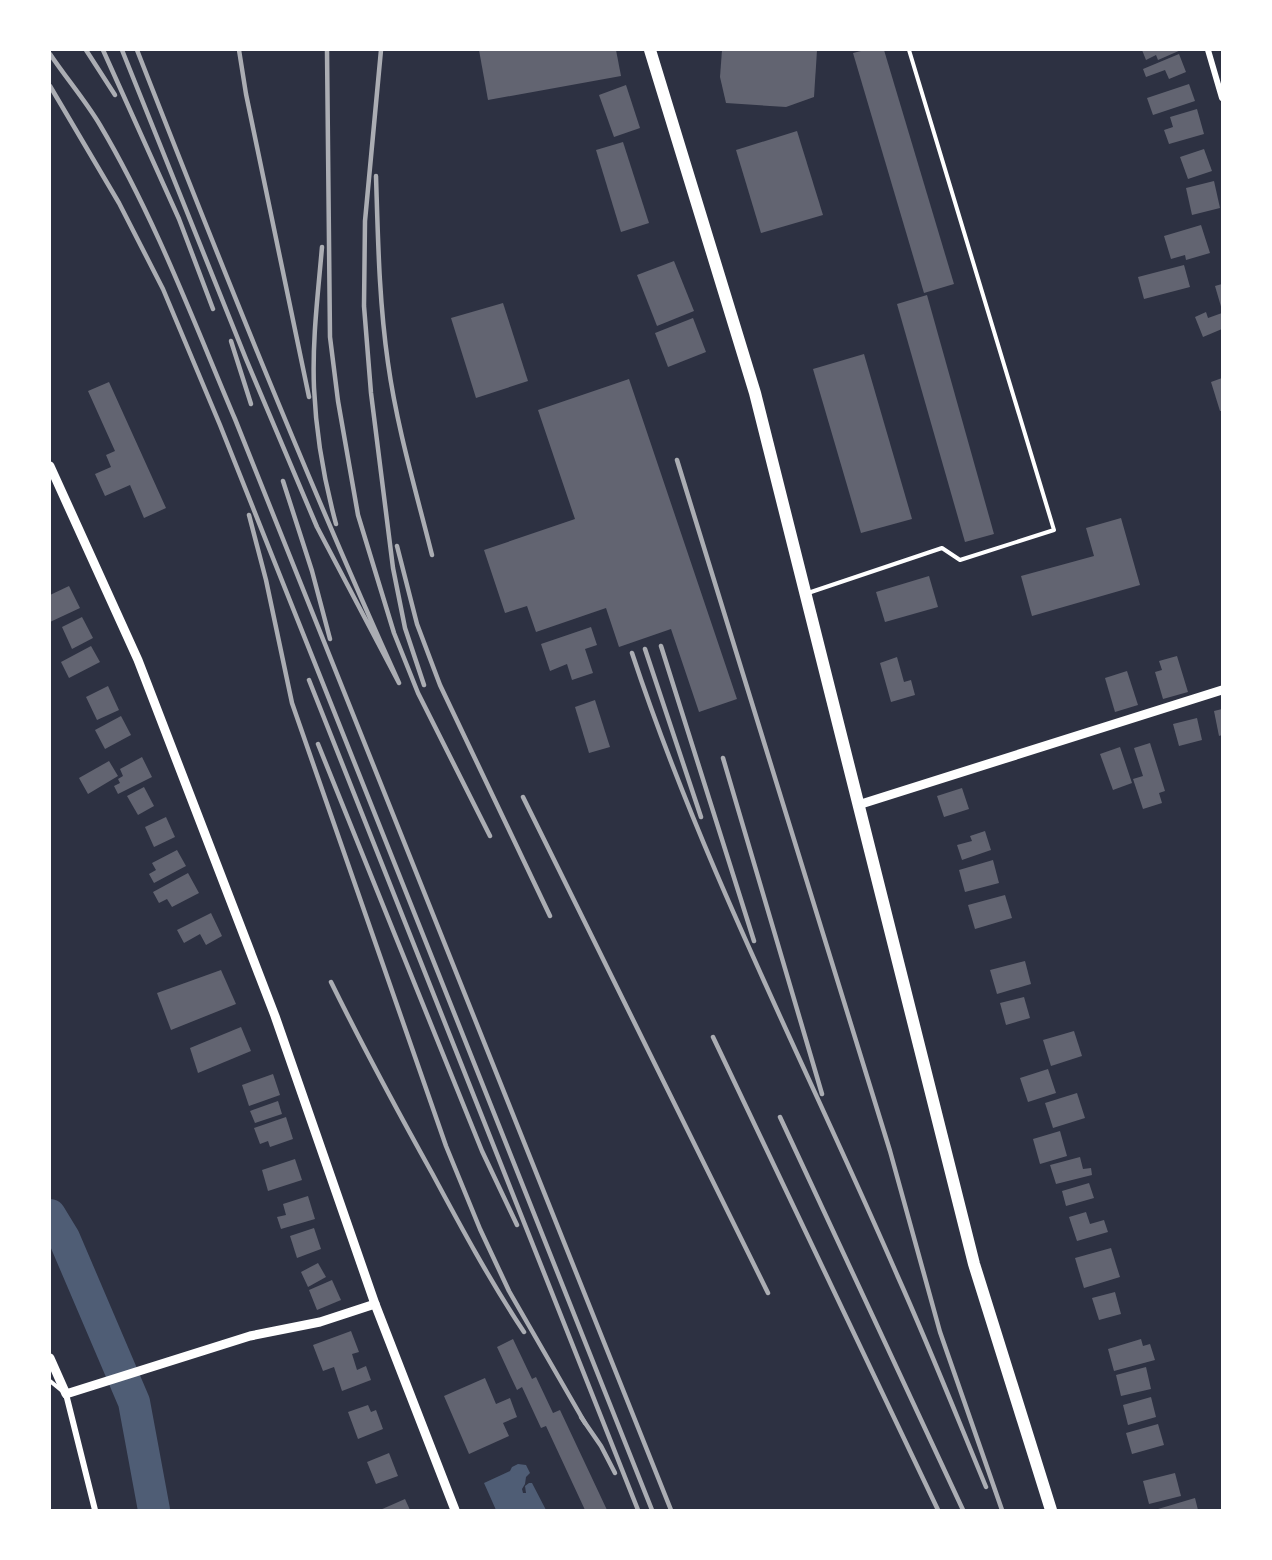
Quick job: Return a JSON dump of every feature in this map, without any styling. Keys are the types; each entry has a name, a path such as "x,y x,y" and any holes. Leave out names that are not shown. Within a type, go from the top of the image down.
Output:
{"main road":[{"path":"650,50 755,393 974,1264 1051,1510"}],"street":[{"path":"1208,50 1222,98"},
{"path":"50,466 138,660 275,1016 375,1304 455,1510"},
{"path":"858,805 1222,690"},
{"path":"66,1394 250,1336 320,1322 375,1304"},
{"path":"50,1358 66,1394 95,1510"}],"lane":[{"path":"805,594 942,548 960,560 1054,530 909,50"},
{"path":"50,1381 66,1394"}],"water":[{"path":"518,1464 526,1465 530,1473 526,1477 523,1493 526,1493 525,1486 532,1483 546,1510 496,1510 484,1483 510,1471"}],"building":[{"path":"479,50 616,50 621,76 488,100"},
{"path":"722,50 817,50 814,97 786,107 726,103 720,77"},
{"path":"865,50 884,50 954,284 924,293 853,53"},
{"path":"1142,50 1181,50 1158,60 1156,55 1146,60"},
{"path":"1179,54 1186,72 1169,79 1165,70 1146,77 1143,69"},
{"path":"1189,84 1195,101 1153,115 1147,98"},
{"path":"626,85 640,128 614,137 599,95"},
{"path":"1197,109 1204,134 1169,144 1164,130 1173,127 1170,117"},
{"path":"797,131 823,215 761,233 736,150"},
{"path":"623,142 649,223 621,232 596,150"},
{"path":"1204,149 1212,171 1188,179 1180,157"},
{"path":"1214,181 1220,208 1192,215 1186,188"},
{"path":"1201,225 1210,253 1186,260 1185,255 1171,259 1164,236"},
{"path":"674,261 694,311 657,326 637,275"},
{"path":"1184,265 1190,287 1144,299 1138,277"},
{"path":"1222,284 1222,310 1215,286"},
{"path":"927,295 994,534 965,542 897,304"},
{"path":"503,303 528,381 476,398 451,318"},
{"path":"1206,312 1208,318 1222,313 1222,329 1203,337 1195,317"},
{"path":"693,318 706,352 668,367 655,333"},
{"path":"864,354 912,519 861,533 813,369"},
{"path":"1222,378 1222,411 1220,411 1211,382"},
{"path":"629,379 737,699 699,712 671,629 619,647 606,608 536,632 527,606 505,613 484,550 575,519 538,410"},
{"path":"109,382 166,508 144,518 130,485 105,496 95,474 111,467 106,455 115,451 88,391"},
{"path":"1121,518 1140,585 1032,616 1021,576 1094,556 1086,528"},
{"path":"929,576 938,607 885,622 876,592"},
{"path":"69,586 80,608 50,622 50,595"},
{"path":"82,617 93,638 72,649 62,627"},
{"path":"591,627 597,645 585,649 593,673 572,680 567,664 550,671 541,644"},
{"path":"91,646 100,662 69,678 61,662"},
{"path":"1177,656 1188,692 1163,699 1155,672 1162,670 1159,661"},
{"path":"897,657 904,682 911,680 915,695 891,702 880,663"},
{"path":"1127,671 1138,705 1115,712 1105,678"},
{"path":"108,686 119,710 97,720 86,697"},
{"path":"595,700 610,747 589,753 575,707"},
{"path":"1222,709 1222,735 1219,736 1214,711"},
{"path":"121,716 131,735 105,749 95,730"},
{"path":"1197,718 1202,740 1179,746 1173,724"},
{"path":"1150,743 1165,791 1159,793 1162,803 1143,809 1133,779 1143,776 1134,748"},
{"path":"1120,747 1132,783 1113,790 1100,754"},
{"path":"142,757 152,777 118,794 114,786 120,783 118,779 123,776 120,769"},
{"path":"109,761 118,776 88,794 79,778"},
{"path":"144,787 154,806 138,815 127,796"},
{"path":"962,788 969,809 944,817 937,796"},
{"path":"166,817 175,837 154,847 145,827"},
{"path":"985,831 991,850 962,860 957,845 972,841 970,836"},
{"path":"177,850 186,866 154,883 149,874 156,870 152,863"},
{"path":"993,860 999,883 965,892 959,870"},
{"path":"188,873 199,893 172,907 167,899 159,903 153,892"},
{"path":"1005,895 1012,918 975,929 968,905"},
{"path":"211,913 222,936 206,945 200,934 184,943 177,930"},
{"path":"1025,961 1031,984 997,994 990,970"},
{"path":"221,970 236,1004 171,1030 157,993"},
{"path":"1024,997 1030,1018 1006,1025 1000,1003"},
{"path":"241,1027 251,1051 198,1073 190,1048"},
{"path":"1074,1031 1082,1056 1051,1066 1043,1040"},
{"path":"1048,1069 1056,1093 1028,1102 1020,1078"},
{"path":"273,1074 280,1095 249,1106 242,1085"},
{"path":"1077,1093 1085,1118 1053,1128 1045,1103"},
{"path":"278,1101 282,1114 255,1123 250,1111"},
{"path":"286,1117 293,1139 270,1147 268,1141 260,1144 254,1128"},
{"path":"1060,1131 1067,1156 1040,1164 1033,1139"},
{"path":"1080,1157 1083,1169 1091,1168 1092,1175 1056,1184 1050,1165"},
{"path":"295,1159 302,1180 268,1191 262,1170"},
{"path":"1089,1183 1094,1198 1066,1206 1062,1191"},
{"path":"308,1196 315,1219 281,1229 277,1217 286,1215 283,1204"},
{"path":"1086,1212 1090,1224 1104,1220 1108,1232 1077,1241 1069,1217"},
{"path":"314,1228 321,1249 297,1258 290,1236"},
{"path":"1111,1248 1120,1277 1084,1288 1075,1258"},
{"path":"318,1263 326,1277 308,1287 301,1272"},
{"path":"332,1280 341,1300 317,1310 309,1290"},
{"path":"1115,1292 1121,1314 1099,1320 1092,1298"},
{"path":"351,1331 359,1352 352,1354 357,1370 366,1366 371,1380 342,1391 334,1367 323,1371 313,1345"},
{"path":"513,1339 532,1379 536,1377 553,1413 560,1410 607,1510 585,1510 546,1426 541,1428 522,1387 517,1390 497,1347"},
{"path":"1141,1339 1143,1346 1150,1344 1155,1360 1114,1371 1108,1349"},
{"path":"1146,1367 1151,1389 1121,1396 1116,1375"},
{"path":"485,1378 496,1404 510,1398 517,1417 503,1423 509,1436 469,1454 444,1396"},
{"path":"1151,1397 1156,1417 1128,1425 1123,1405"},
{"path":"368,1405 371,1412 376,1410 383,1429 358,1439 348,1412"},
{"path":"1158,1424 1164,1445 1132,1454 1126,1433"},
{"path":"389,1453 398,1476 376,1484 367,1462"},
{"path":"1175,1473 1181,1496 1149,1504 1143,1481"},
{"path":"1195,1498 1198,1510 1158,1510 1158,1509"},
{"path":"405,1499 410,1510 380,1510"}],"waterway":[{"path":"50,1215 64,1238 134,1402 154,1510"}],"railway":[{"path":"86,50 115,95"},
{"path":"103,50 179,219 213,309"},
{"path":"122,50 246,359 317,527 399,683 264,368 137,50"},
{"path":"239,50 246,94 309,397"},
{"path":"327,50 330,337 338,401 358,515 394,633 418,693 490,836"},
{"path":"381,50 365,221 364,306 371,393 393,568 405,628 424,685"},
{"path":"50,54 94,116 120,160 156,233 188,307 235,419 671,1510"},
{"path":"50,86 119,203 163,289 220,425 652,1510"},
{"path":"376,176 378,247 388,363 402,435 432,555"},
{"path":"322,247 315,335 314,388 321,456 336,524"},
{"path":"231,341 251,404"},
{"path":"677,460 890,1151 940,1332 1002,1510"},
{"path":"283,481 312,571 330,639"},
{"path":"249,515 266,580 292,703 446,1146 480,1229 509,1291 585,1423"},
{"path":"397,546 417,624 440,685 550,916"},
{"path":"661,646 754,941"},
{"path":"645,649 701,817"},
{"path":"632,653 660,733 724,890 864,1199 986,1487"},
{"path":"309,680 638,1510"},
{"path":"318,744 482,1151 517,1225"},
{"path":"723,758 822,1094"},
{"path":"523,797 768,1293"},
{"path":"331,982 380,1078 465,1234 524,1332"},
{"path":"713,1037 938,1510"},
{"path":"780,1117 963,1510"},
{"path":"581,1417 601,1446 615,1473"}]}
